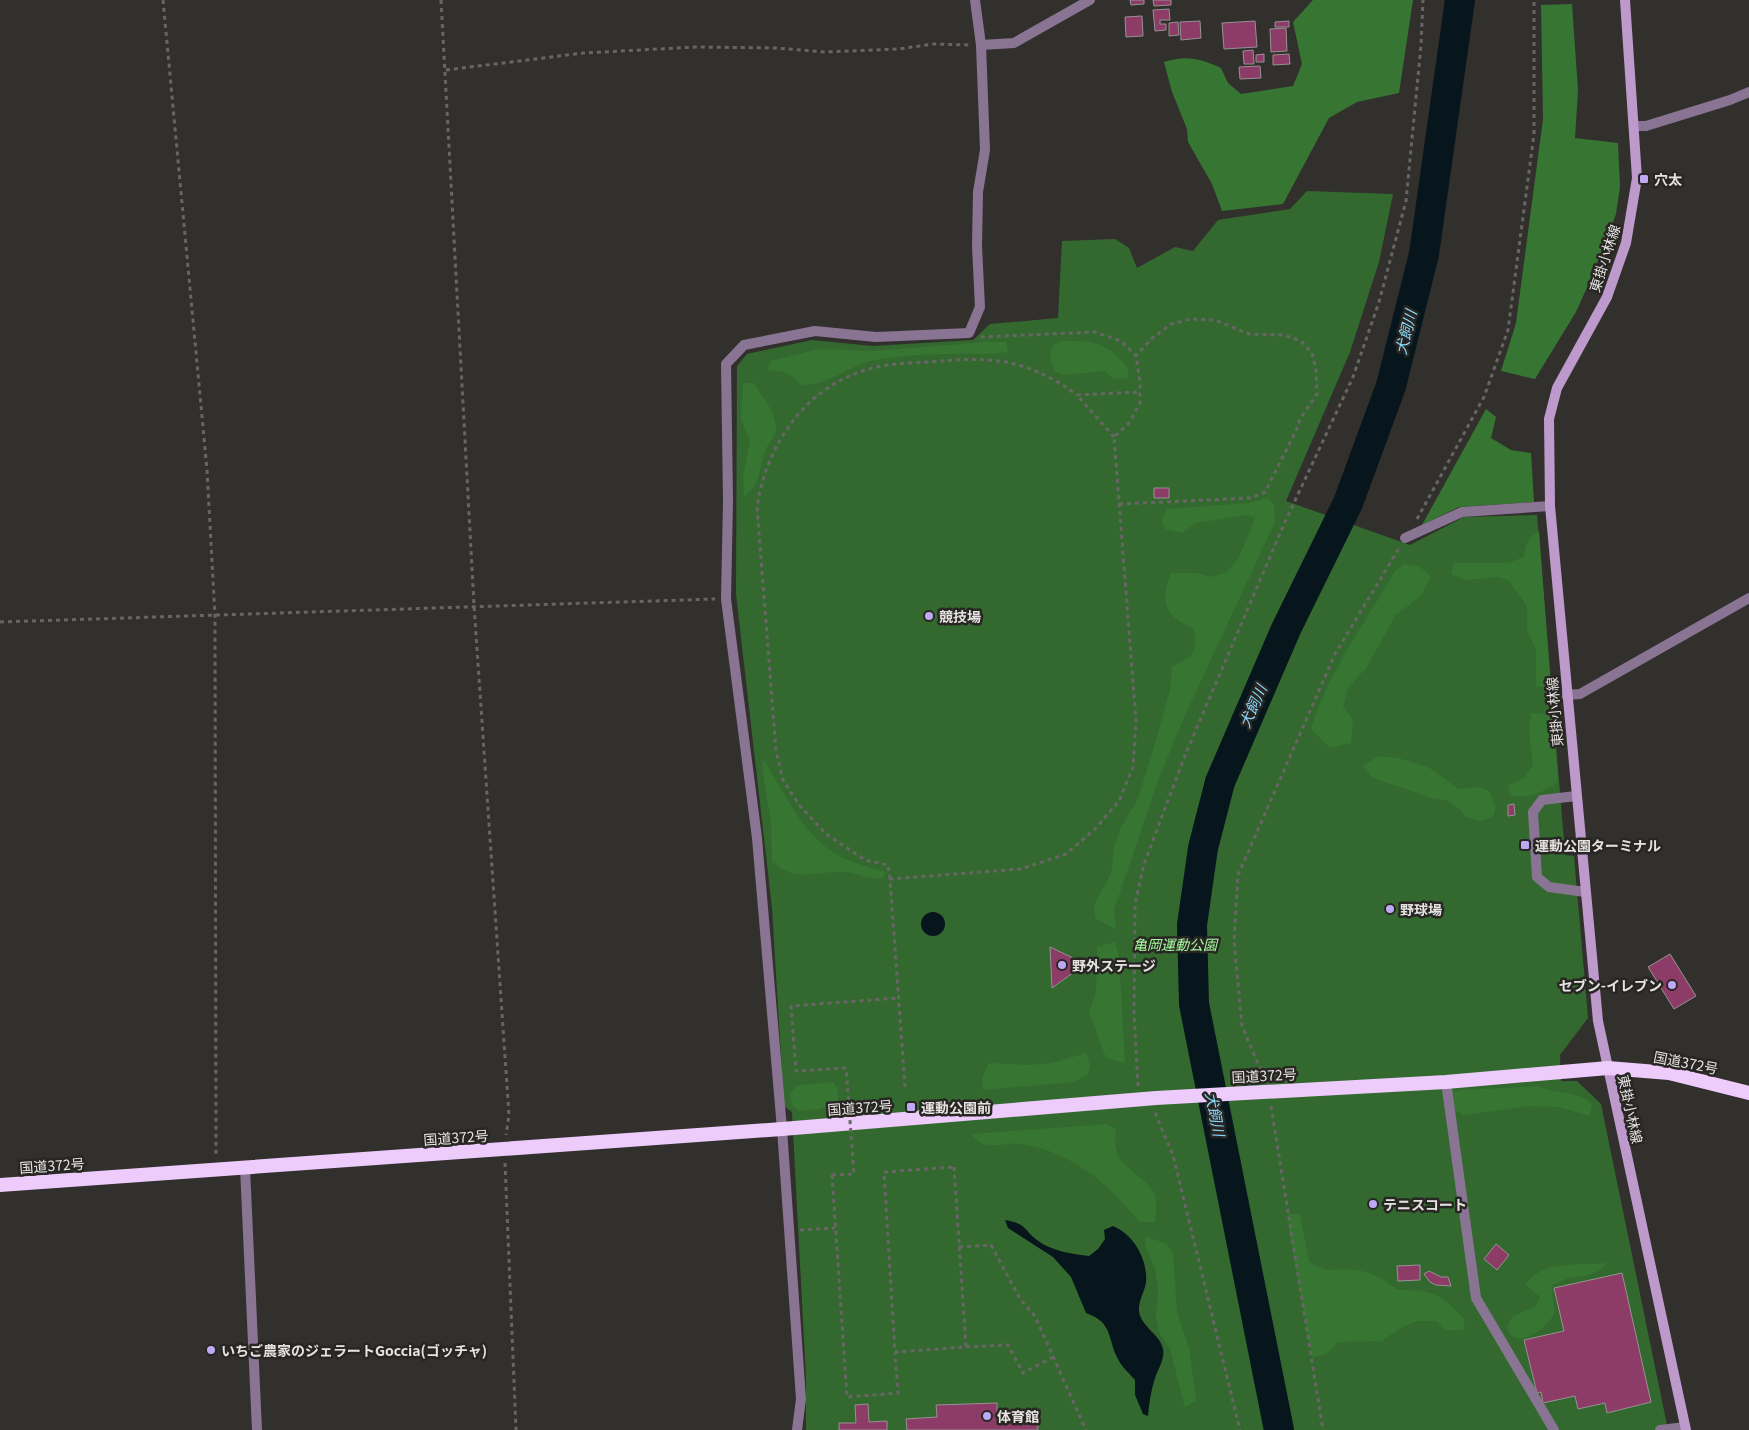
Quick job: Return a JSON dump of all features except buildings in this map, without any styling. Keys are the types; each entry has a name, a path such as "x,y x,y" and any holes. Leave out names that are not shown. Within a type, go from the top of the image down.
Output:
{"highway":[{"name":"国道372号","path":"0,1185 782,1129 1148,1098 1446,1082 1608,1068 1669,1073 1749,1093"}],"main road":[{"name":"東掛小林線","path":"1625,0 1637,178 1626,243 1607,297 1557,388 1549,419 1550,506 1566,695 1598,1021 1686,1428"}],"street":[{"path":"797,1430 801,1400 782,1129 757,838 726,599 728,501 726,364 744,345 815,331 876,337 969,333 980,308 977,246 978,192 985,150 981,45 974,0"},
{"path":"981,45 1014,43 1090,0"},
{"path":"1634,126 1656,123 1730,100 1749,92"},
{"path":"1405,538 1462,512 1550,506"},
{"path":"1566,695 1580,694 1749,598"},
{"path":"1576,796 1542,800 1533,812 1538,877 1548,887 1585,892"},
{"path":"1446,1082 1476,1298 1554,1430"},
{"path":"245,1168 257,1430"},
{"path":"1660,1430 1686,1428"}],"path":[{"path":"164,0 207,470 214,616 216,1171"},
{"path":"441,0 474,606 509,1115 504,1150 516,1430"},
{"path":"1240,1430 1173,1155 1148,1098 1134,1013 1135,904 1144,864 1186,753 1285,522 1353,377 1379,302 1406,201 1421,45 1423,0"},
{"path":"1323,1430 1269,1091 1242,1026 1234,941 1238,875 1335,654 1405,538 1484,397 1508,330 1534,134 1534,0"},
{"path":"446,70 584,53 696,47 776,48 825,52 899,49 933,44 981,45"},
{"path":"1119,504 1251,498 1265,492 1289,447 1300,419 1317,394 1316,369 1312,353 1300,341 1284,336 1249,334 1215,320 1191,319 1171,324 1151,339 1136,356"},
{"path":"977,337 1095,332 1121,341 1136,356 1140,403 1129,423 1114,437"},
{"path":"890,879 1021,869 1066,854 1095,829 1119,802 1133,766 1136,722 1114,437 1077,395 1055,379 1028,366 993,360 956,359 878,366 853,374 818,395 790,421 772,455 760,489 757,507 776,751 784,780 800,806 826,834 865,860 888,865 905,1087"},
{"path":"1077,395 1140,392"},
{"path":"0,622 726,599"},
{"path":"898,998 791,1006 796,1071 846,1068 854,1174 832,1176 847,1396 898,1393 884,1172 954,1167 966,1347"},
{"path":"789,1231 835,1228"},
{"path":"959,1248 991,1245 1020,1300 1035,1316 1086,1430"},
{"path":"896,1352 1008,1345 1023,1373 1053,1357"}],"green space":[{"path":"1313,0 1413,0 1399,93 1357,102 1329,118 1283,204 1222,211 1212,184 1188,142 1187,129 1172,92 1164,62 1186,58 1200,60 1221,68 1228,83 1241,94 1293,86 1302,64 1293,22"},
{"path":"1572,4 1578,90 1575,138 1618,143 1620,187 1616,214 1593,274 1576,312 1535,379 1501,371 1516,323 1543,119 1541,5"},
{"name":"亀岡運動公園","path":"1307,191 1393,194 1379,262 1350,352 1286,501 1410,545 1464,517 1537,515 1565,855 1574,856 1588,1018 1560,1055 1561,1081 1577,1081 1601,1104 1668,1430 806,1430 806,1377 792,1112 784,1106 772,908 736,594 737,366 747,354 812,340 873,346 973,340 990,324 1058,318 1062,241 1115,239 1129,248 1137,268 1175,247 1193,251 1218,220 1290,209"},
{"path":"1061,341 1092,343 1106,348 1113,352 1125,365 1128,369 1129,378 1114,379 1105,371 1065,375 1055,372 1050,358 1052,346"},
{"path":"1006,342 1008,352 902,356 876,360 856,366 822,382 801,385 787,373 768,370 771,361 818,349 873,351"},
{"path":"743,383 754,383 772,411 776,424 774,436 763,457 757,481 750,492 744,496 743,476 750,440 741,419"},
{"path":"1486,409 1496,417 1491,438 1511,450 1531,453 1534,502 1459,507 1422,525"},
{"path":"1267,498 1274,504 1275,522 1187,711 1160,775 1114,910 1116,930 1095,918 1094,905 1111,873 1115,844 1121,827 1137,801 1170,690 1172,667 1189,657 1195,644 1194,629 1176,619 1167,608 1165,593 1167,584 1171,573 1197,573 1210,577 1227,572 1239,557 1255,518 1247,515 1195,523 1183,533 1165,529 1162,520 1166,509 1249,503"},
{"path":"1539,531 1551,687 1536,687 1536,650 1527,629 1527,606 1509,581 1498,577 1466,580 1451,574 1454,563 1508,563 1524,557 1527,542"},
{"path":"1404,564 1419,566 1431,576 1421,596 1396,615 1366,668 1348,688 1343,707 1353,720 1351,743 1330,748 1311,729 1318,708 1348,648 1395,571"},
{"path":"1531,713 1553,715 1558,782 1547,789 1529,796 1509,795 1508,786 1523,778 1533,766 1529,731"},
{"path":"1379,756 1398,758 1428,767 1459,789 1480,787 1489,791 1496,806 1493,817 1480,821 1466,817 1461,810 1447,800 1435,799 1373,778 1363,765"},
{"path":"763,759 796,813 816,838 841,857 885,872 883,878 872,878 844,872 796,874 786,871 772,861 771,824 763,772"},
{"path":"1115,942 1119,957 1125,1063 1106,1058 1089,1012 1096,992 1097,947"},
{"path":"1086,1053 1090,1065 1088,1074 1075,1082 983,1090 982,1077 989,1063 1027,1065 1052,1063"},
{"path":"834,1082 838,1091 838,1103 820,1109 799,1111 792,1105 790,1093 798,1085"},
{"path":"1539,1086 1585,1099 1592,1104 1590,1116 1558,1107 1529,1106 1463,1115 1448,1105 1452,1092"},
{"path":"1107,1124 1116,1129 1116,1150 1124,1164 1154,1192 1156,1205 1155,1222 1139,1222 1115,1194 1088,1171 1057,1154 1021,1144 987,1145 981,1143 971,1134"},
{"path":"1288,1213 1300,1214 1309,1261 1322,1268 1331,1270 1366,1272 1383,1280 1397,1290 1428,1292 1436,1295 1450,1304 1465,1320 1463,1330 1446,1330 1437,1321 1417,1321 1399,1329 1382,1341 1338,1342 1328,1353 1312,1358 1289,1230"},
{"path":"1146,1237 1166,1243 1173,1253 1177,1312 1189,1348 1196,1400 1185,1408 1170,1349 1159,1332 1156,1319 1158,1289 1155,1269 1145,1245"},
{"path":"1606,1263 1599,1271 1566,1279 1551,1286 1555,1312 1552,1318 1540,1330 1525,1338 1517,1338 1511,1335 1507,1328 1512,1317 1536,1306 1540,1297 1525,1284 1533,1276 1552,1267 1562,1265"}],"shaded area":[{"path":"933,912 942,915 945,924 942,933 933,936 924,933 921,924 924,915"},
{"path":"1005,1220 1021,1225 1037,1240 1048,1247 1076,1254 1089,1256 1098,1249 1105,1239 1104,1230 1113,1226 1133,1241 1142,1256 1146,1273 1146,1282 1139,1307 1140,1317 1158,1339 1163,1349 1162,1360 1152,1388 1148,1416 1143,1414 1135,1395 1135,1380 1119,1362 1106,1327 1095,1317 1086,1313 1071,1277 1053,1257 1008,1228"}],"waterway":[{"name":"犬飼川","path":"1279,1430 1194,1004 1192,925 1203,848 1220,782 1286,629 1348,503 1391,386 1424,254 1460,0"}],"place":[{"name":"穴太","path":"1644,179"},
{"name":"競技場","path":"929,616"},
{"name":"運動公園ターミナル","path":"1525,845"},
{"name":"野球場","path":"1390,909"},
{"name":"野外ステージ","path":"1062,965"},
{"name":"セブン-イレブン","path":"1672,985"},
{"name":"運動公園前","path":"911,1107"},
{"name":"テニスコート","path":"1373,1204"},
{"name":"いちご農家のジェラートGoccia(ゴッチャ)","path":"211,1350"},
{"name":"体育館","path":"987,1416"}]}
